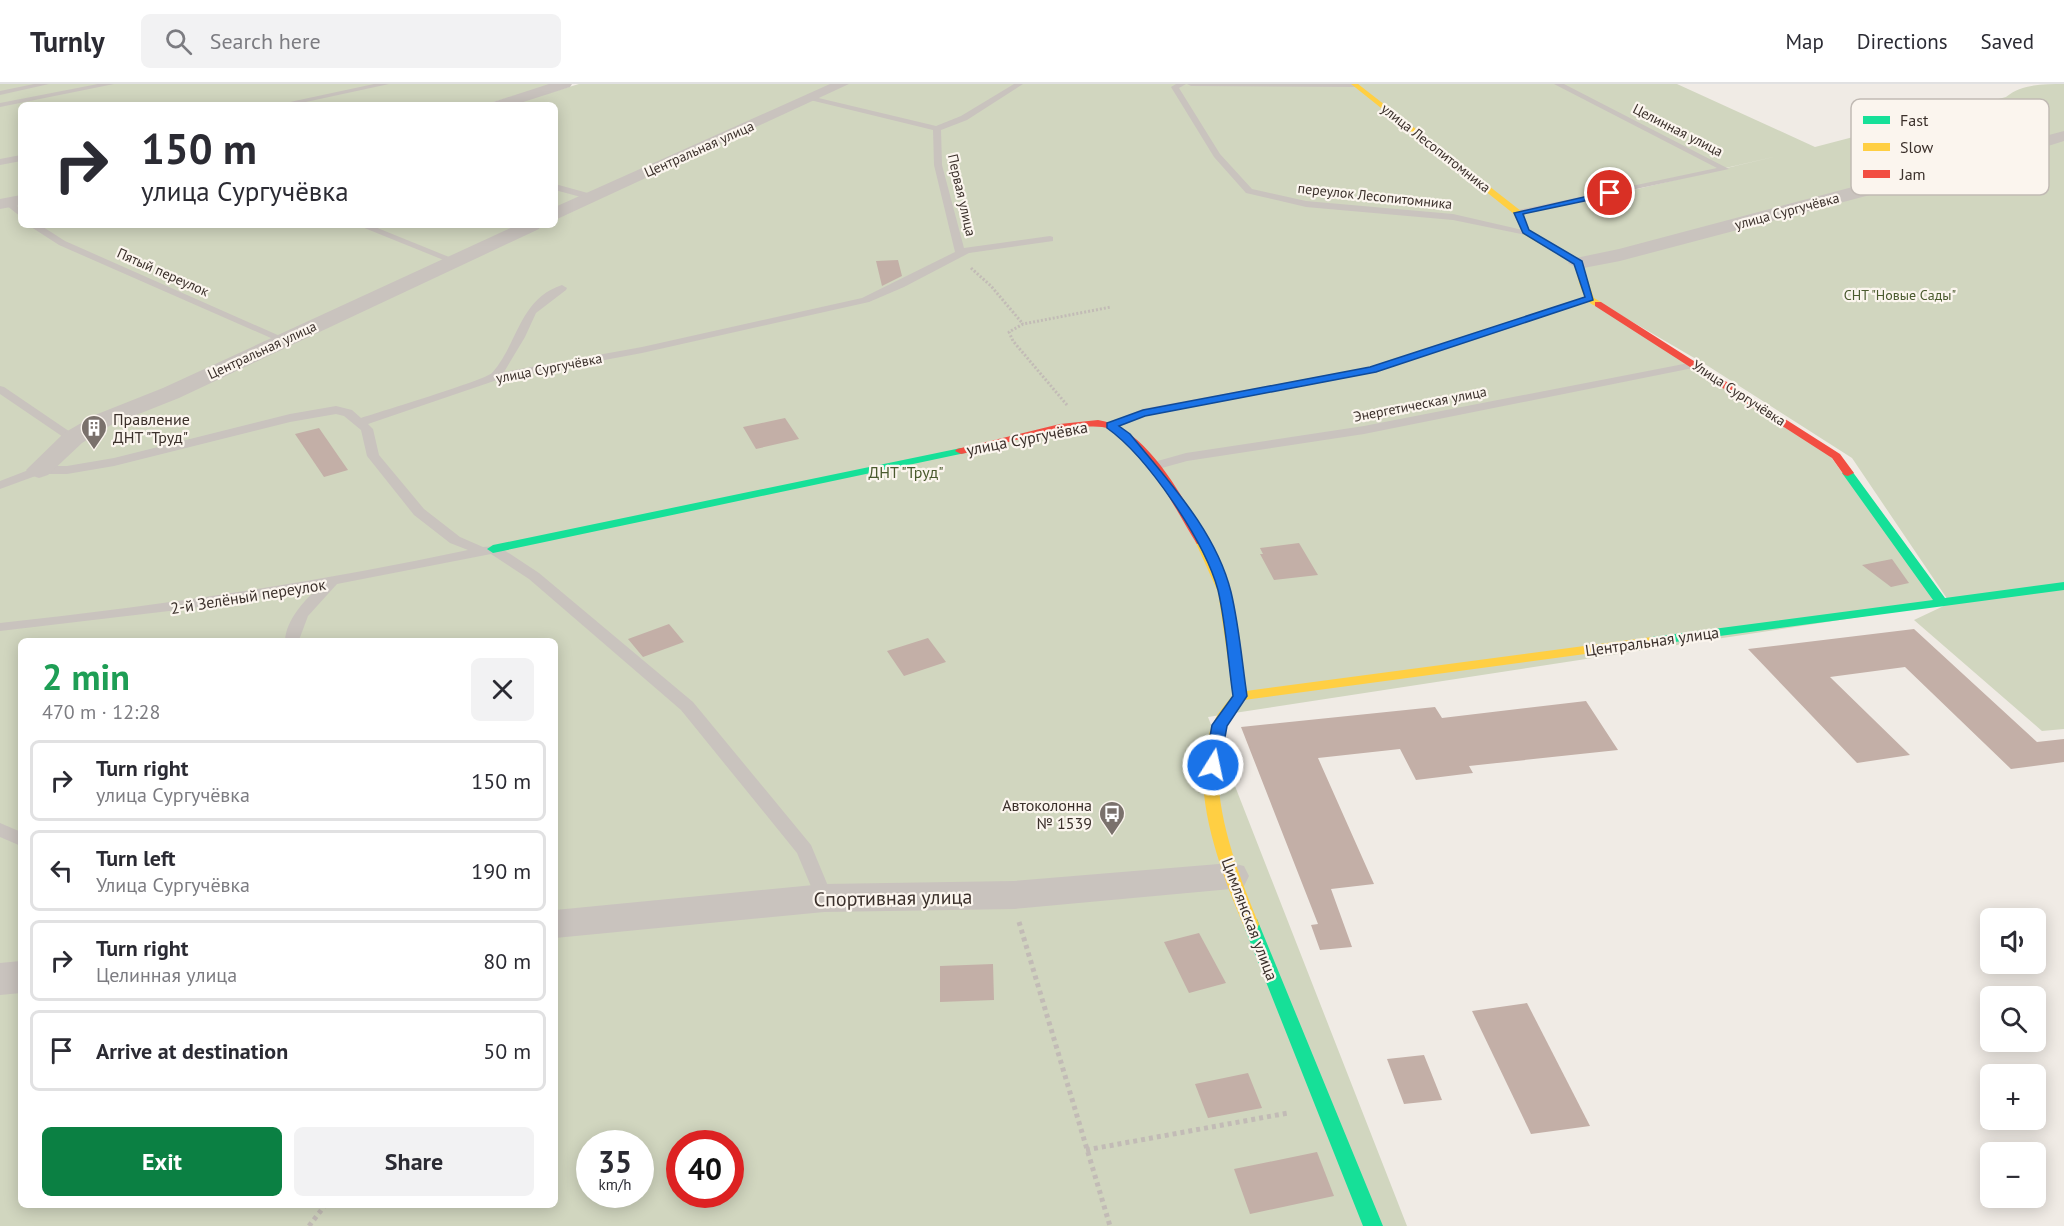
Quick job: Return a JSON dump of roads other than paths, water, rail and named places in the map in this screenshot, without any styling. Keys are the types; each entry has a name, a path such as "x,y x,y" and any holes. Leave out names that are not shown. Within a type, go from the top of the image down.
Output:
{"street":[{"path":"508,102 565,84"},
{"name":"Центральная улица","path":"558,213 842,84"},
{"name":"улица Лесопитомника","path":"1354,84 1518,213"},
{"name":"улица Сургучёвка","path":"2049,140 2064,136"},
{"name":"улица Сургучёвка","path":"1578,262 1620,255 1851,194"},
{"path":"1518,213 1526,232 1578,262 1590,298"},
{"name":"Центральная улица","path":"39,470 73,438 103,420 284,340 526,228"},
{"name":"Улица Сургучёвка","path":"1590,298 1836,456 1941,602"},
{"name":"улица Сургучёвка","path":"487,550 823,482 1085,424 1111,426"},
{"path":"1111,426 1126,436 1180,503 1211,555 1224,591 1240,696"},
{"name":"Центральная улица","path":"1240,696 2064,586"},
{"name":"Цимлянская улица","path":"1240,696 1220,725 1209,784 1231,876 1373,1226"},
{"name":"Спортивная улица","path":"558,924 824,898 1014,895 1231,876"},
{"path":"0,979 18,977"}],"lane":[{"path":"0,93 45,84"},
{"path":"0,105 110,84"},
{"path":"295,102 385,84"},
{"path":"813,98 938,129 964,118 1018,84"},
{"name":"переулок Лесопитомника","path":"1182,84 1175,87 1217,155 1249,191 1306,204 1453,217 1526,232"},
{"path":"1191,84 1354,84"},
{"name":"Целинная улица","path":"1518,213 1725,169 1558,84"},
{"name":"Первая улица","path":"938,129 938,165 958,254"},
{"path":"0,162 18,159"},
{"path":"558,189 592,197"},
{"name":"Пятый переулок","path":"38,228 63,243 284,340"},
{"path":"370,228 454,261"},
{"name":"улица Сургучёвка","path":"359,423 495,377 642,350 856,303 900,285 958,254 991,245 1050,239"},
{"path":"495,377 531,311 562,288"},
{"name":"улица Сургучёвка","path":"1111,426 1143,413 1372,370 1590,298"},
{"name":"Энергетическая улица","path":"1151,467 1186,457 1364,430 1694,365"},
{"path":"0,389 73,438"},
{"path":"39,470 67,470 114,462 290,418 336,410 348,413 367,429 373,456 419,512 455,540 487,550 534,576 687,706 805,850 824,898"},
{"name":"Центральная улица","path":"0,485 39,470"},
{"name":"2-й Зелёный переулок","path":"0,627 119,616 331,583 487,550"},
{"path":"292,638 293,632 309,604 331,583"},
{"path":"0,829 18,838"}],"place":[{"name":"Правление ДНТ \"Труд\"","path":"94,451"},
{"name":"Автоколонна № 1539","path":"1112,837"}],"park label":[{"name":"СНТ \"Новые Сады\"","path":"1900,295"},
{"name":"ДНТ \"Труд\"","path":"906,472"}]}
